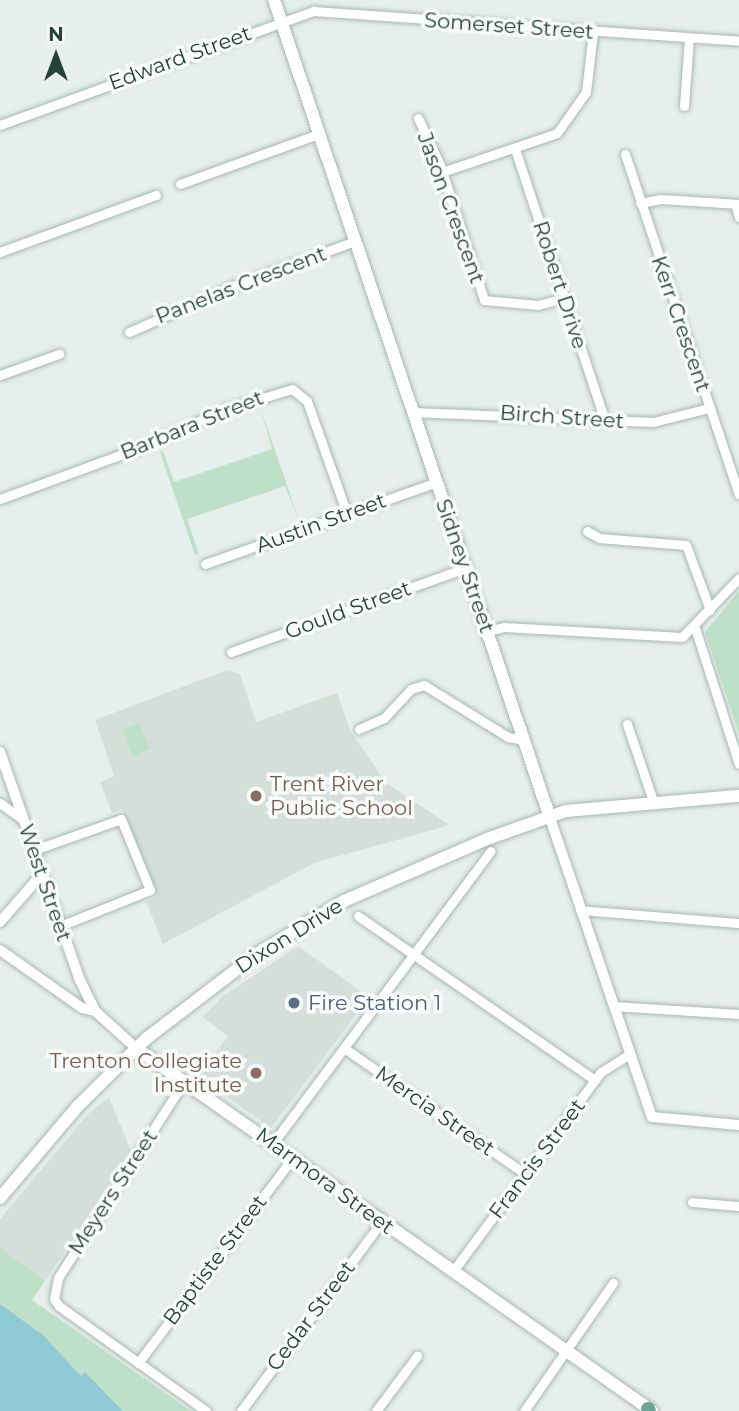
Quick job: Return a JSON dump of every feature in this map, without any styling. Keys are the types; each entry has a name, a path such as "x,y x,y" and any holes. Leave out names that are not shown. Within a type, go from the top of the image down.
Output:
{"main road":[{"name":"Sidney Street","path":"274,0 549,816"},
{"name":"Dixon Drive","path":"0,1198 79,1105 136,1048 233,970 314,918 372,887 549,816 653,802 739,796"},
{"name":"Marmora Street","path":"136,1048 650,1410"}],"street":[{"name":"Somerset Street","path":"281,21 314,12 739,41"},
{"name":"Edward Street","path":"0,125 281,21"},
{"path":"442,172 557,133 586,92 593,32"},
{"path":"684,107 689,38"},
{"name":"Jason Crescent","path":"418,118 442,172 484,300 538,305 564,298"},
{"path":"180,184 318,134"},
{"name":"Robert Drive","path":"514,149 605,421"},
{"name":"Kerr Crescent","path":"625,153 709,408 736,476 739,494"},
{"path":"0,252 156,195"},
{"path":"640,203 661,199 737,204 739,217"},
{"name":"Panelas Crescent","path":"129,332 236,285 355,241"},
{"path":"0,376 59,354"},
{"name":"Barbara Street","path":"0,499 144,446 226,409 292,389 307,401 347,514"},
{"name":"Birch Street","path":"413,412 605,421 665,421 709,408"},
{"name":"Austin Street","path":"205,564 437,481"},
{"path":"587,531 599,538 686,545 710,610"},
{"name":"Gould Street","path":"231,652 466,568"},
{"path":"487,631 504,627 682,637 695,628 739,578"},
{"path":"695,628 739,764"},
{"path":"359,729 384,718 411,689 424,685 508,737 523,740"},
{"path":"627,724 653,802"},
{"name":"West Street","path":"0,752 60,926 95,1011"},
{"path":"0,803 22,819"},
{"name":"Sidney Street","path":"549,816 628,1055 652,1117 668,1121 739,1125"},
{"path":"34,850 118,819 123,821 150,890 60,926"},
{"path":"272,1143 491,851"},
{"path":"0,922 42,874"},
{"path":"580,910 739,923"},
{"path":"358,916 595,1080"},
{"name":"Marmora Street","path":"0,950 82,1008 95,1011 136,1048"},
{"path":"613,1006 739,1014"},
{"name":"Mercia Street","path":"344,1048 525,1174"},
{"name":"Francis Street","path":"453,1271 595,1080 607,1066 628,1055"},
{"name":"Meyers Street","path":"138,1363 59,1306 54,1292 58,1278 185,1080"},
{"name":"Baptiste Street","path":"138,1363 293,1157"},
{"path":"692,1202 739,1206"},
{"name":"Cedar Street","path":"241,1411 382,1221"},
{"path":"524,1411 613,1283"},
{"path":"376,1411 417,1356"},
{"path":"138,1363 206,1411"}],"shaded area":[{"name":"Trent River Public School","path":"227,670 240,674 256,722 337,693 351,732 386,783 450,825 314,863 163,944 146,901 157,897 122,809 112,813 100,782 114,776 95,720"},
{"path":"298,946 369,997 271,1128 198,1076 228,1036 202,1017 222,997"},
{"path":"109,1097 131,1151 45,1281 0,1247 0,1219 88,1114"}],"green space":[{"path":"260,407 299,520 285,486 187,519 199,554 195,555 160,452 163,451 174,482 272,449"},
{"path":"739,591 739,733 705,632"},
{"path":"139,723 150,749 132,756 122,730"},
{"path":"0,1247 45,1281 32,1300 191,1411 123,1411 86,1373 81,1376 43,1335 0,1304"}],"water":[{"path":"0,1304 43,1335 81,1376 85,1372 123,1411 0,1411"}],"place":[{"name":"Trent River Public School","path":"256,796"},
{"name":"Fire Station 1","path":"294,1003"},
{"name":"Trenton Collegiate Institute","path":"256,1073"}]}
